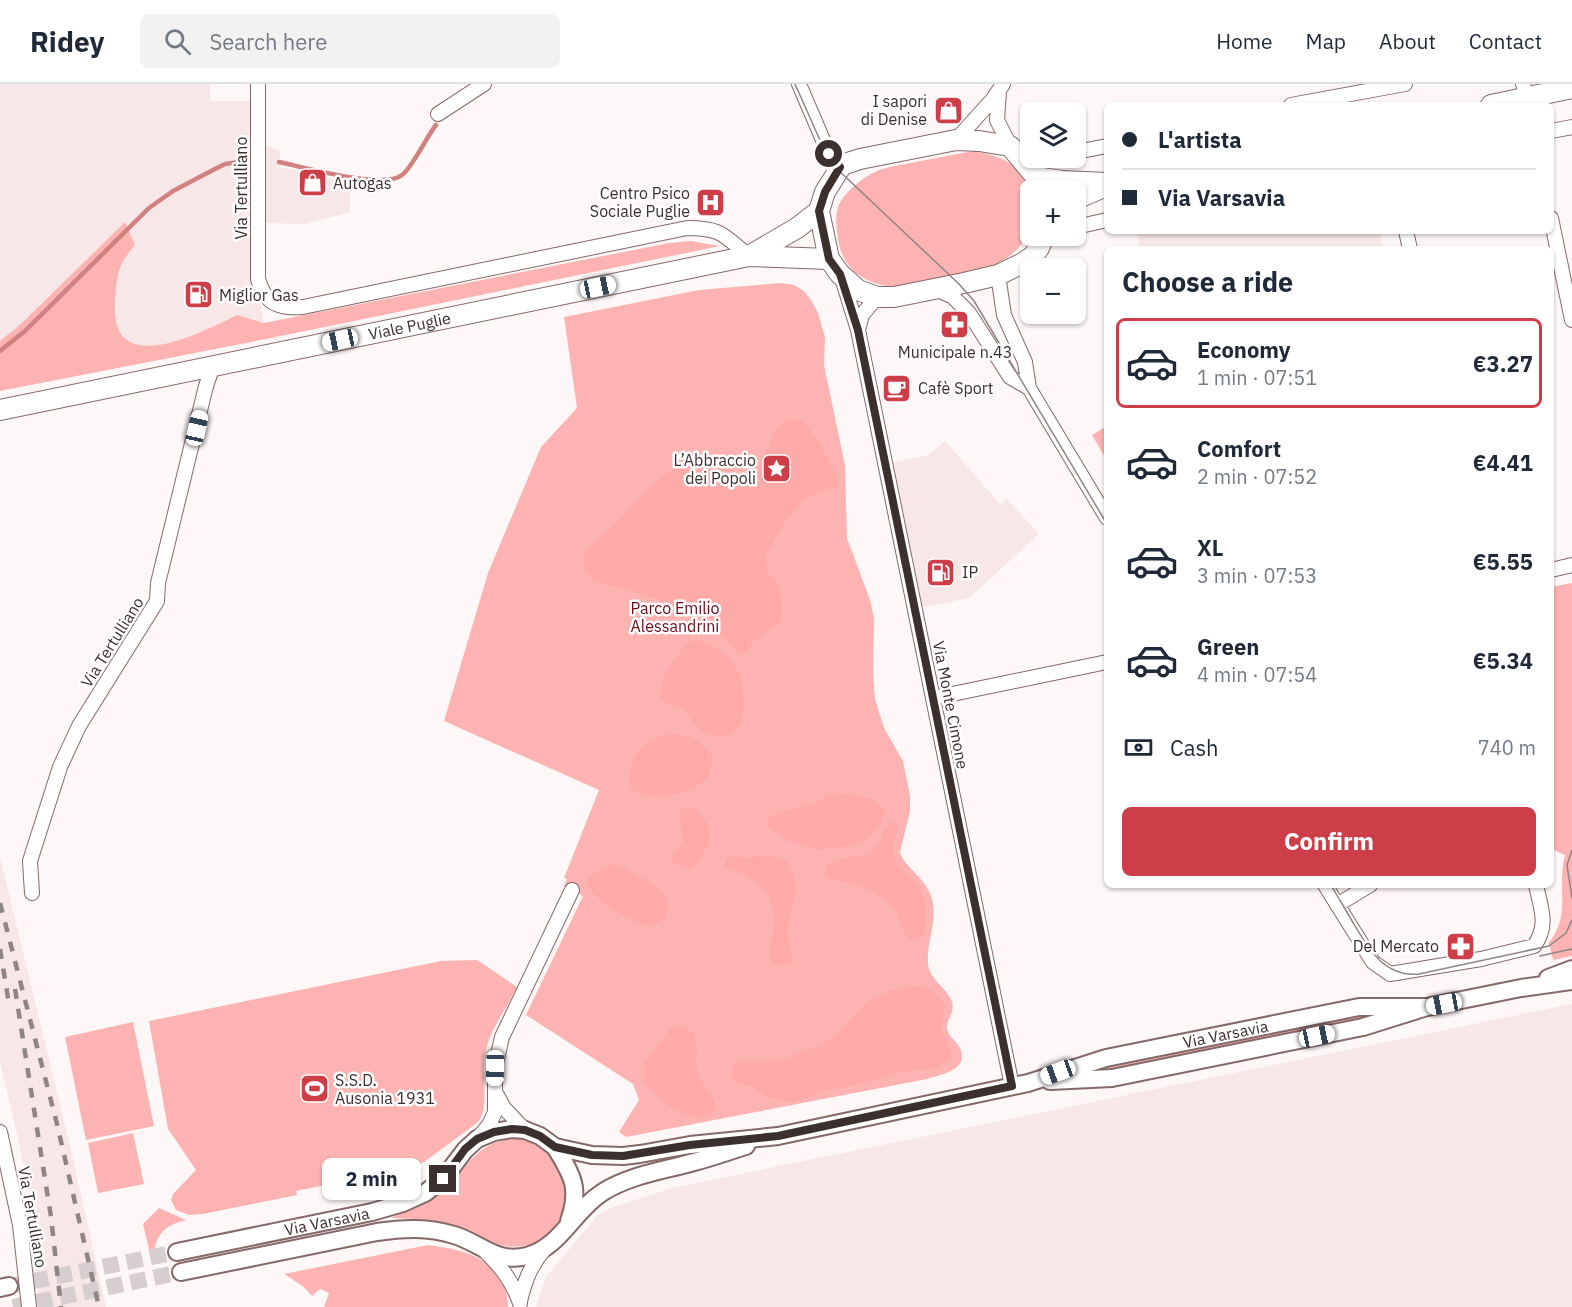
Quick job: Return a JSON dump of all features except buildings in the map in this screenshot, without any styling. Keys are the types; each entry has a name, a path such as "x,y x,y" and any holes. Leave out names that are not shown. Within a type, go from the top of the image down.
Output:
{"main road":[{"path":"1503,102 1572,88"},
{"path":"1036,180 1017,153 979,141 956,140 860,159 840,167 825,192 819,211 835,266 858,290 877,297 894,297 998,275 1033,256 1041,246"},
{"path":"1086,183 1104,184"},
{"path":"1086,194 1104,185"},
{"name":"Viale Puglie","path":"0,410 748,256 797,228 819,211"},
{"name":"Viale Puglie","path":"748,256 835,266"}],"street":[{"name":"Via Tertulliano","path":"258,84 257,270 263,291 274,304 282,307 303,306 687,228 710,228 722,234 748,256"},
{"path":"438,114 484,84"},
{"path":"799,84 829,154 840,167"},
{"path":"1307,102 1405,84"},
{"path":"956,140 1001,87"},
{"path":"1001,87 997,120 1017,153 1020,154"},
{"path":"1554,130 1572,127"},
{"path":"1086,150 1104,147"},
{"path":"1086,225 1104,221"},
{"path":"1554,233 1572,320"},
{"name":"Via Monte Cimone","path":"835,266 858,330 933,698 1020,1084"},
{"path":"998,275 1004,315 1025,362 1029,388 1104,513"},
{"path":"936,288 953,297 969,313 1010,377 1029,388"},
{"path":"858,330 862,315 877,297"},
{"name":"Via Tertulliano","path":"32,893 30,861 60,767 79,726 157,600 158,583 206,386 213,366"},
{"path":"1554,569 1572,565"},
{"path":"933,698 1104,663"},
{"path":"1327,888 1373,962 1390,974 1534,946 1543,933 1544,919 1537,888"},
{"path":"1337,905 1365,888"},
{"path":"477,1139 489,1125 495,1112 495,1068 502,1037 572,890"},
{"path":"1521,988 1572,969"},
{"path":"1521,988 1572,981"},
{"name":"Via Varsavia","path":"181,1272 377,1232 408,1228 432,1230 457,1236 494,1256 511,1258 526,1256 544,1250 557,1239 588,1203 617,1184 778,1136 1020,1084 1106,1058 1359,1007 1427,1007 1521,988"},
{"path":"496,1093 504,1107 525,1130"},
{"name":"Via Varsavia","path":"177,1252 372,1212 403,1203 424,1193 443,1179 465,1149 477,1139 494,1132 512,1129 525,1130 540,1136 555,1147 573,1176 576,1192 574,1208 568,1225"},
{"name":"Via Tertulliano","path":"0,1132 20,1225 28,1307"},
{"name":"Via Varsavia","path":"555,1147 592,1155 623,1156 690,1145 778,1136"},
{"path":"482,1248 512,1282 520,1305"},
{"path":"520,1305 525,1278 533,1262 544,1250"}],"shaded area":[{"path":"0,84 210,84 210,101 253,101 257,290 264,323 237,315 198,335 176,342 149,346 138,345 126,339 118,329 115,316 117,276 121,263 135,245 0,341"},
{"path":"262,146 270,146 280,152 280,167 350,183 350,212 305,224 262,223"},
{"path":"1138,234 1380,234 1382,246 1140,246"},
{"path":"801,419 823,449 839,481 836,489 825,489 804,499 784,523 766,555 767,570 777,582 780,590 782,616 779,623 751,644 747,651 740,654 698,611 595,581 584,569 584,553 588,548 661,478 682,467 712,461 728,468 745,487 757,477 774,432 785,421"},
{"path":"945,441 1000,504 1007,499 1039,534 969,598 919,608 890,463 929,455"},
{"path":"693,640 715,647 723,653 731,660 741,678 742,718 737,728 727,737 700,729 684,710 665,703 661,699 661,685 665,676 682,650"},
{"path":"676,733 698,741 709,753 713,759 707,778 694,788 655,797 632,790 629,775 631,767 643,746 658,737"},
{"path":"837,793 864,797 881,806 885,813 876,830 865,841 819,850 788,841 768,827 768,819 773,815 810,805 828,795"},
{"path":"685,807 693,807 701,814 709,831 707,848 703,856 689,870 671,862 671,858 683,842 679,812"},
{"path":"898,821 893,850 895,858 900,867 919,887 926,910 925,933 922,937 913,940 902,928 896,913 883,899 856,885 828,879 824,872 827,864 843,858 866,855 874,850 887,827"},
{"path":"729,856 739,858 776,856 785,860 790,866 794,874 796,892 787,929 787,938 794,960 791,964 780,965 770,960 774,922 771,903 765,891 756,883 741,873 725,867"},
{"path":"0,857 71,1150 106,1307 39,1307 32,1212 21,1151 0,1062"},
{"path":"618,864 659,888 668,901 666,918 651,926 643,924 613,909 595,894 587,880 601,869"},
{"path":"912,986 931,990 945,1005 941,1030 951,1052 950,1059 936,1068 896,1073 865,1083 819,1092 789,1103 766,1096 753,1087 737,1083 732,1078 733,1066 739,1061 779,1061 821,1045 841,1031 865,1003 888,991"},
{"path":"1572,1004 1572,1307 536,1307 545,1278 598,1215 610,1208 672,1188"},
{"path":"682,1025 694,1035 699,1076 716,1105 716,1110 710,1116 700,1117 682,1113 665,1103 644,1083 644,1063 671,1028"}],"green space":[{"path":"973,151 1008,162 1016,168 1025,180 1020,180 1020,246 999,263 991,266 913,285 892,287 880,285 861,276 853,270 842,254 836,224 839,205 850,190 867,176 895,166"},
{"path":"125,222 135,245 124,260 117,279 115,304 118,327 128,340 143,345 162,344 182,339 237,315 264,323 669,243 691,241 720,246 0,391 0,341 21,324"},
{"name":"Parco Emilio Alessandrini","path":"781,283 794,285 804,291 818,313 825,337 824,365 845,466 847,538 870,600 874,618 875,699 884,728 903,761 910,796 910,811 900,852 931,896 934,914 928,955 929,970 952,1002 947,1028 960,1048 962,1058 955,1068 922,1080 626,1137 619,1132 639,1100 633,1084 526,1015 583,896 564,886 567,879 564,878 599,790 444,721 488,573 541,447 577,408 564,317 699,290"},
{"path":"1104,428 1104,456 1092,435"},
{"path":"1572,583 1572,956 1553,960 1549,943 1556,932 1562,911 1565,855 1554,850 1554,586"},
{"name":"S.S.D. Ausonia 1931","path":"477,960 517,987 486,1049 484,1102 481,1117 477,1123 424,1162 408,1168 296,1191 297,1195 203,1214 189,1215 176,1210 171,1200 173,1194 196,1170 168,1129 149,1021 441,961"},
{"path":"1357,1014 1388,1015 1105,1072 1085,1070"},
{"path":"133,1022 154,1126 86,1140 65,1037"},
{"path":"133,1133 144,1184 98,1193 88,1143"},
{"path":"514,1138 536,1144 552,1157 563,1173 567,1191 565,1210 557,1226 543,1239 523,1246 504,1246 443,1223 391,1218 440,1191 480,1151 500,1141"},
{"path":"159,1208 186,1220 165,1229 157,1239 152,1262 143,1224"},
{"path":"428,1245 470,1254 493,1268 501,1278 506,1291 508,1307 324,1307 329,1293 320,1289 312,1296 304,1287 284,1274"}],"waterway":[{"path":"279,162 362,179 393,179 406,171 436,125"},
{"path":"0,351 25,331 149,208 173,191 213,170 225,164 239,162"}],"tunnel":[{"path":"9,1286 177,1252"},
{"path":"13,1307 181,1272"}],"tram line":[{"path":"795,84 823,147 835,167 959,284 974,301 1104,519"},
{"path":"1572,850 1567,865 1572,898"},
{"path":"1333,888 1373,953 1388,967 1407,974 1419,974 1549,946 1566,933 1572,920"},
{"path":"1540,956 1572,949"}],"railway":[{"path":"0,903 57,1124 99,1307"},
{"path":"0,949 9,1004"},
{"path":"15,989 51,1217 61,1307"}],"place":[{"name":"I sapori di Denise","path":"948,110"},
{"name":"Autogas","path":"312,183"},
{"name":"Centro Psico Sociale Puglie","path":"711,202"},
{"name":"Miglior Gas","path":"198,295"},
{"name":"Municipale n.43","path":"955,324"},
{"name":"Cafè Sport","path":"897,388"},
{"name":"L’Abbraccio dei Popoli","path":"777,469"},
{"name":"IP","path":"941,572"},
{"name":"Del Mercato","path":"1460,946"},
{"name":"S.S.D. Ausonia 1931","path":"314,1089"}],"route":[{"path":"443,1179 465,1149 477,1139 494,1132 512,1129 525,1130 540,1136 555,1147 592,1155 623,1156 690,1145 778,1136 1012,1086 858,330 840,274 829,259 821,222 819,211 825,192 840,167 829,154"}]}
